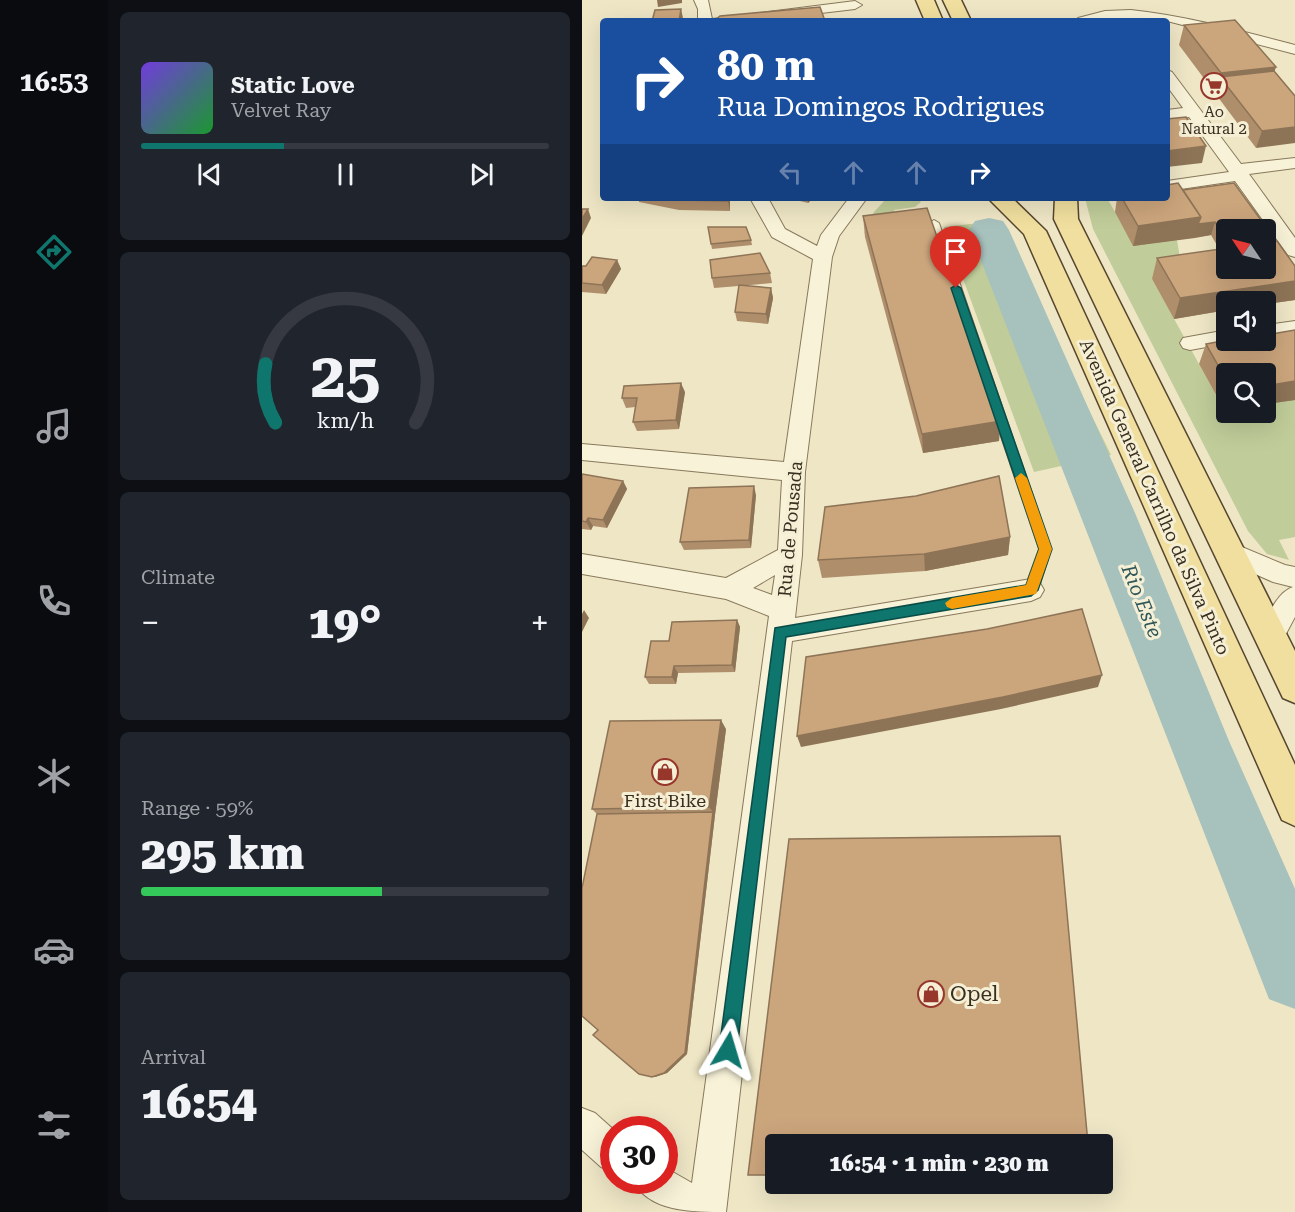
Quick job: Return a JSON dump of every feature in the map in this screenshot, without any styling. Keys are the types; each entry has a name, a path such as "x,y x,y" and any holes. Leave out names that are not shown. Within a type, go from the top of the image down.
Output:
{"main road":[{"path":"925,0 933,18"},
{"path":"952,0 961,18"},
{"name":"Avenida General Carrilho da Silva Pinto","path":"1002,201 1034,231 1295,807"},
{"name":"Avenida General Carrilho da Silva Pinto","path":"1066,201 1066,219 1295,687"}],"street":[{"path":"700,0 705,9 705,18"},
{"path":"1099,0 1115,17 1182,18 1295,50"},
{"path":"744,18 855,5"},
{"path":"1170,79 1295,251"},
{"path":"1170,115 1195,111"},
{"path":"1170,185 1295,163"},
{"path":"761,201 778,233 823,257"},
{"name":"Rua de Pousada","path":"707,1212 790,555 794,472 823,257 830,235 856,201"},
{"path":"1276,331 1295,328"},
{"path":"1190,343 1216,339"},
{"path":"582,452 794,472"},
{"path":"1230,552 1282,575 1295,577"},
{"path":"728,589 790,555"},
{"path":"582,564 728,589 781,621 1031,590"},
{"path":"1271,638 1281,616 1295,597"},
{"path":"582,1126 600,1142"},
{"path":"676,1194 707,1212"}],"lane":[{"path":"934,223 1045,549 1031,590"}],"green space":[{"path":"884,201 921,202 915,207 894,210 897,229 864,233 874,212"},
{"path":"1086,201 1109,201 1115,212 1177,240 1180,258 1152,279 1216,395 1216,423 1276,423 1276,402 1295,399 1295,537 1279,540 1289,560 1267,554 1248,531 1093,229"},
{"path":"996,221 1111,455 1034,472 944,227"}],"building":[{"path":"820,7 824,18 718,18"},
{"path":"681,9 680,18 653,18 655,10"},
{"path":"1235,20 1276,67 1221,73 1184,25"},
{"path":"1274,71 1295,96 1295,127 1262,131 1220,77"},
{"path":"1186,117 1206,146 1170,151 1170,119"},
{"path":"1178,183 1201,217 1138,226 1124,201 1170,201 1170,184"},
{"path":"1234,183 1260,219 1216,219 1216,224 1198,224 1201,217 1183,190"},
{"path":"927,208 1001,421 922,434 863,216"},
{"path":"582,209 588,209 582,219"},
{"path":"708,227 746,227 751,240 711,244"},
{"path":"1276,241 1295,266 1295,281 1180,298 1157,258 1216,250 1216,279 1276,279"},
{"path":"760,253 770,273 712,278 710,260"},
{"path":"592,257 617,260 602,285 582,283 582,266 586,266"},
{"path":"739,285 771,288 766,314 735,312"},
{"path":"1295,330 1295,381 1276,384 1276,363 1217,363 1206,344 1216,342 1216,351 1276,351 1276,333"},
{"path":"681,383 676,420 633,422 637,398 622,398 624,386"},
{"path":"582,474 623,481 603,520 588,518 586,522 582,521"},
{"path":"999,476 1010,537 924,554 818,560 825,507 916,496"},
{"path":"754,486 749,540 680,542 689,488"},
{"path":"1082,609 1102,675 1003,697 797,736 806,657 987,629"},
{"path":"737,620 732,665 674,666 672,677 645,677 651,641 669,641 672,622"},
{"name":"First Bike","path":"721,720 709,807 592,809 610,721"},
{"path":"713,812 685,1053 664,1073 652,1077 639,1074 593,1035 598,1030 582,1016 582,888 597,814"},
{"path":"1060,836 1087,1134 765,1134 765,1175 748,1175 789,839"}],"waterway":[{"name":"Rio Este","path":"989,230 1108,513 1198,741 1295,973"}],"slow traffic":[{"path":"952,603 1031,590 1045,549 1021,478"}],"place":[{"name":"Ao Natural 2","path":"1214,86"},
{"name":"First Bike","path":"665,772"},
{"name":"Opel","path":"931,994"}],"route":[{"path":"728,1050 780,632 1031,590 1045,549 956,288"}]}
